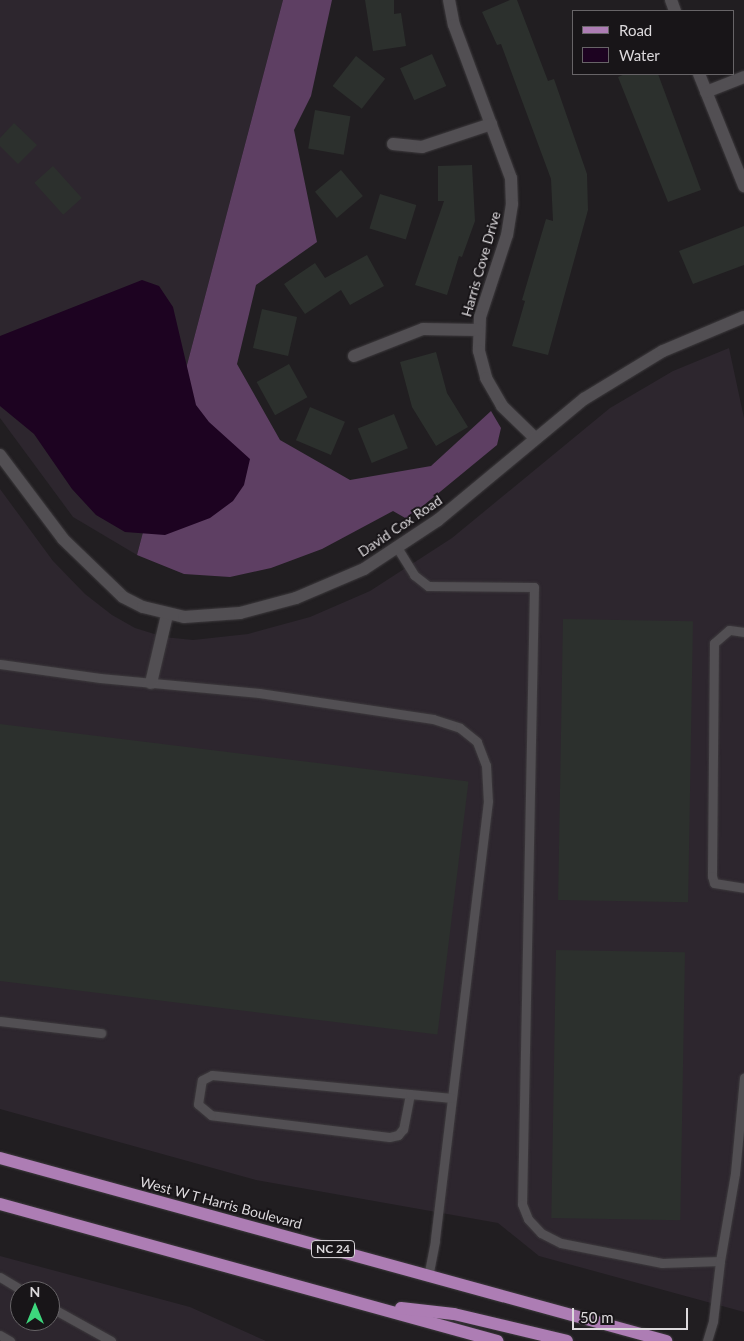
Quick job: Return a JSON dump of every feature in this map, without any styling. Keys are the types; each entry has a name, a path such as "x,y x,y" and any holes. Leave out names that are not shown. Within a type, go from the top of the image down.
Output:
{"main road":[{"name":"West W T Harris Boulevard","path":"0,1158 666,1341"},
{"path":"0,1204 497,1341"},
{"path":"364,1304 454,1314 567,1341"}],"street":[{"name":"Harris Cove Drive","path":"449,0 454,25 511,178 512,204 478,330 479,351 486,378 502,406 535,438"},
{"path":"699,75 744,186"},
{"path":"706,92 744,77"},
{"path":"393,144 422,147 491,124"},
{"name":"David Cox Road","path":"0,455 86,564 124,597 166,615 206,618 270,606 335,583 398,549 438,520 584,399 663,351 744,317"},
{"path":"354,356 423,329 478,330"},
{"path":"152,683 166,615"}],"lane":[{"path":"398,549 414,575 428,586 534,587 522,1204 528,1219 541,1233 562,1244 662,1263 720,1261"},
{"path":"744,632 729,630 714,643 712,876 714,883 744,888"},
{"path":"0,664 152,683 259,693 433,719 460,728 477,742 486,765 488,801 452,1098 428,1276"},
{"path":"0,1021 101,1033"},
{"path":"410,1094 403,1129 398,1135 389,1137 211,1114 198,1104 202,1080 212,1076 410,1094 452,1098"},
{"path":"706,1341 712,1321 735,1173 744,1077"},
{"path":"60,1313 111,1341"},
{"path":"0,1335 10,1341"}],"shaded area":[{"path":"0,0 283,0 137,555 73,517 0,418"},
{"path":"283,0 332,0 311,96 294,130 317,242 256,285 237,364 280,440 350,480 431,466 491,411 501,428 497,445 407,519 393,511 322,549 271,568 230,577 184,574 137,555"},
{"path":"729,348 744,418 744,1312 539,1256 498,1223 256,1180 0,1109 0,489 53,561 85,594 112,615 135,628 164,637 193,640 248,634 310,617 370,591 452,538 610,408 673,371"},
{"path":"0,1256 190,1307 266,1341 0,1341"}],"water":[{"path":"142,280 159,286 173,307 196,405 209,422 250,459 244,485 233,501 210,518 165,535 125,532 96,515 72,489 34,434 0,406 0,336"}],"building":[{"path":"365,0 394,0 394,14 401,13 406,46 373,51"},
{"path":"510,0 517,0 548,81 554,79 587,174 588,210 548,355 512,346 525,301 522,300 546,219 553,221 551,179 501,44 497,45 482,12"},
{"path":"432,54 446,86 414,100 400,68"},
{"path":"356,56 385,79 362,109 333,86"},
{"path":"623,75 658,75 701,190 668,202 618,77"},
{"path":"315,110 350,116 344,155 308,148"},
{"path":"14,123 37,145 18,164 0,146 0,138"},
{"path":"472,165 475,221 462,257 459,256 447,295 415,285 444,201 438,201 438,166"},
{"path":"53,166 82,198 63,215 34,183"},
{"path":"341,170 363,196 337,218 315,192"},
{"path":"380,194 416,205 406,240 369,228"},
{"path":"744,226 744,265 693,284 679,251"},
{"path":"367,255 384,286 350,305 341,290 305,314 284,284 315,263 325,278"},
{"path":"262,309 297,317 288,356 253,348"},
{"path":"436,352 447,393 468,427 436,446 412,407 400,362"},
{"path":"289,364 307,397 275,415 257,382"},
{"path":"310,407 345,422 331,455 296,440"},
{"path":"394,414 408,448 372,463 358,429"},
{"path":"563,619 693,621 688,902 558,900"},
{"path":"0,724 468,782 437,1035 0,981"},
{"path":"556,950 685,952 680,1220 551,1218"}]}
